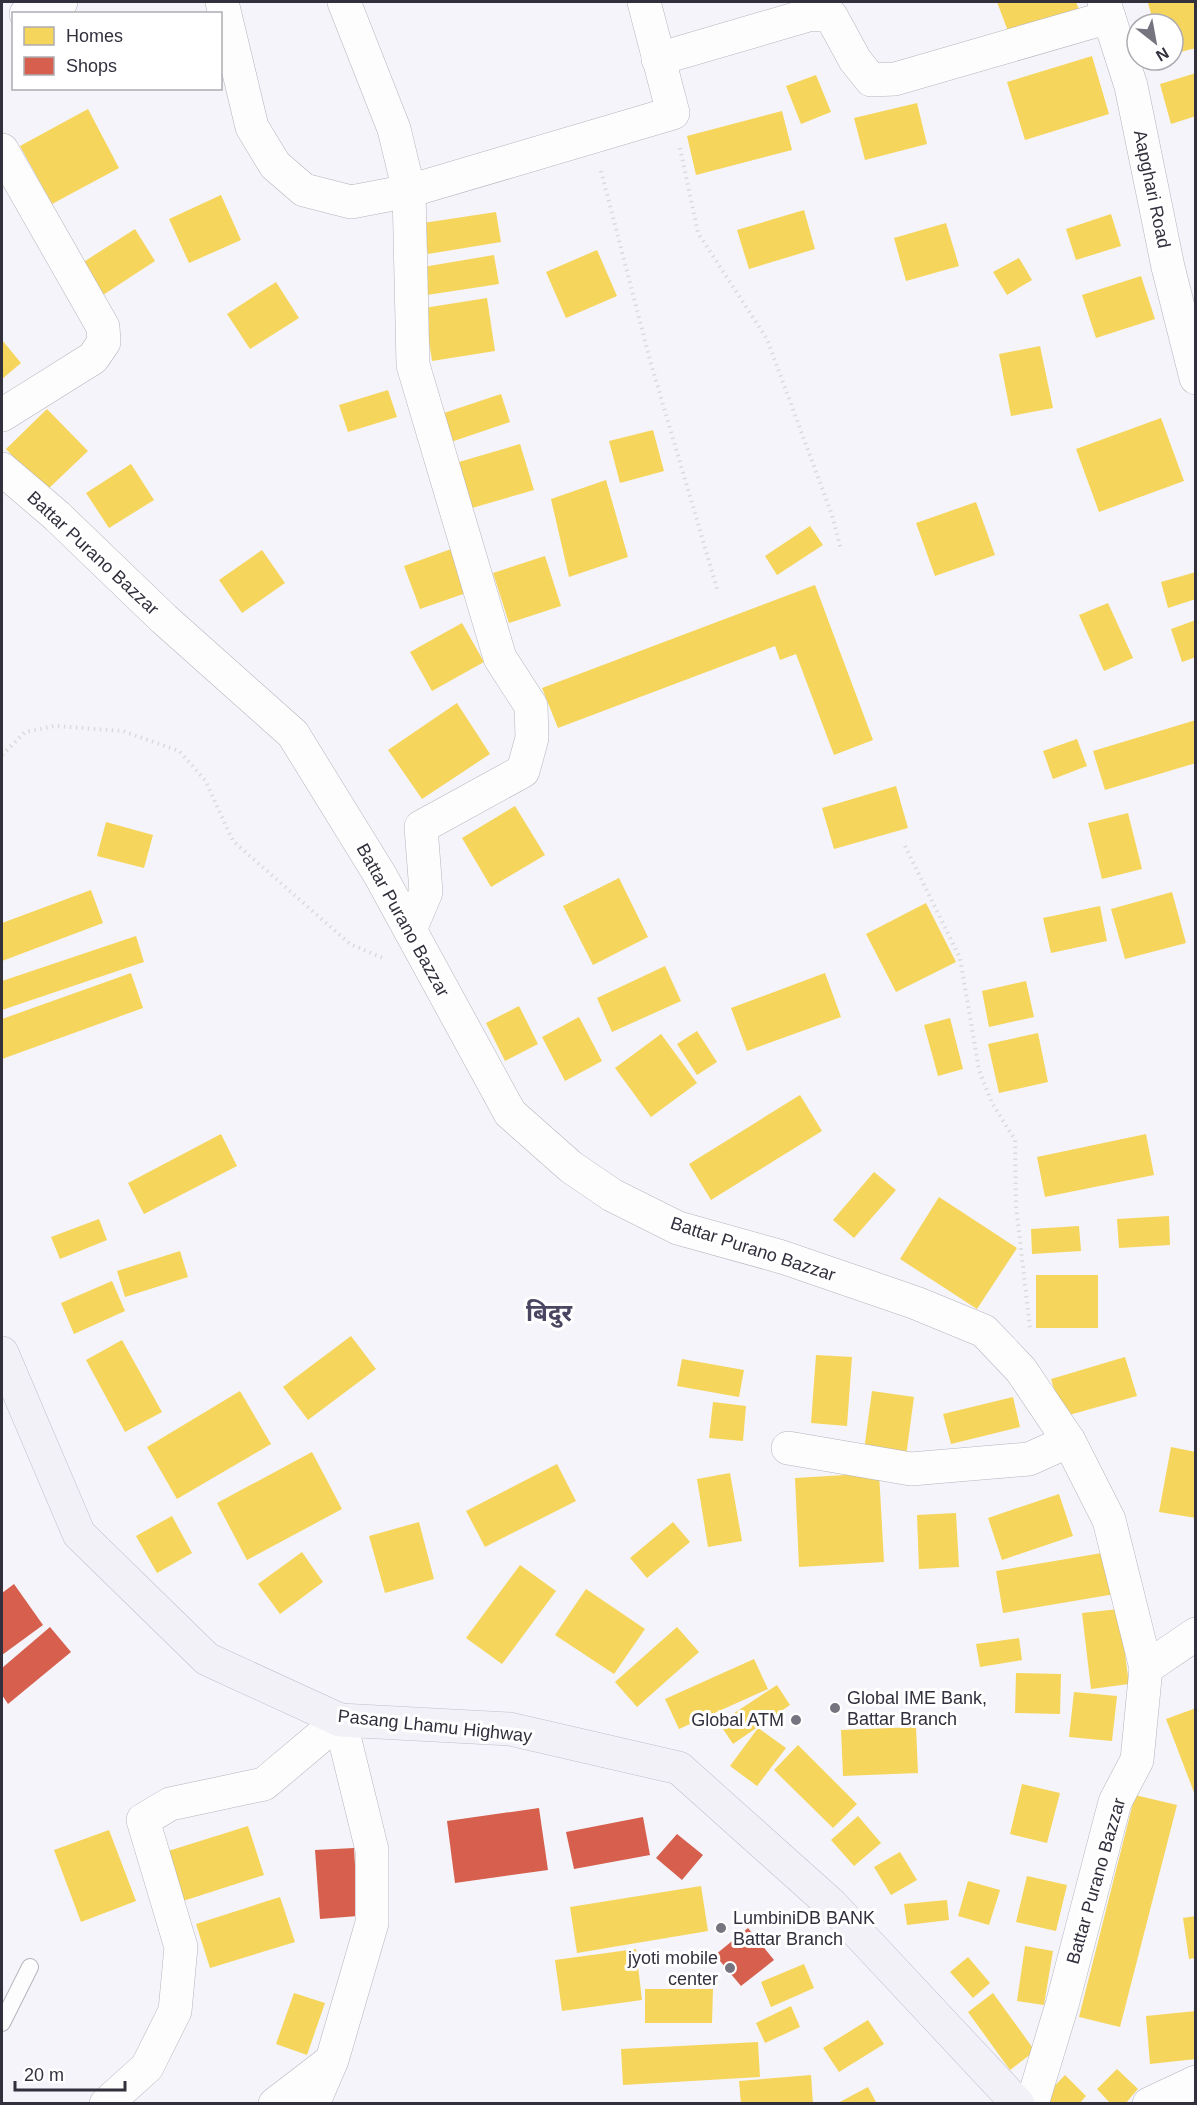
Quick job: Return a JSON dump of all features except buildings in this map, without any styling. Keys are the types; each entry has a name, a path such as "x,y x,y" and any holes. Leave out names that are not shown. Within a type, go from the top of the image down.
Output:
{"main road":[{"name":"Pasang Lhamu Highway","path":"2,1353 79,1534 207,1659 340,1720 510,1729 679,1768 832,1905 1018,2103"}],"street":[{"path":"32,12 61,2"},
{"path":"221,2 252,127 275,165 304,190 351,201 409,191 672,113 644,2"},
{"path":"344,2 394,129 409,191 413,365 500,658 531,706 532,738 524,771 421,826 426,892 410,930"},
{"path":"658,59 812,14 831,16 855,60 871,80 895,79 1107,9"},
{"name":"Aapghari Road","path":"1107,9 1131,86 1168,267 1196,378"},
{"path":"2,150 103,327 104,342 93,358 2,415"},
{"name":"Battar Purano Bazzar","path":"2,470 57,516 164,619 293,734 410,930 510,1113 570,1167 612,1195 678,1228 782,1257 916,1303 984,1332 1021,1370 1069,1441 1109,1520 1146,1668 1137,1760 1115,1802 1062,2005 1032,2103"},
{"path":"788,1448 911,1469 1029,1459 1069,1441"},
{"path":"1146,1668 1196,1634"},
{"path":"106,2103 147,2067 175,2011 182,1947 143,1820 170,1804 264,1784 340,1720 372,1850 372,1923 332,2060 313,2103"},
{"path":"275,2103 332,2060"},
{"path":"1149,2103 1196,2082"}],"lane":[{"path":"2,2023 30,1967"}],"path":[{"path":"672,113 698,232 767,339 832,515 841,550"},
{"path":"593,137 650,360 718,592"},
{"path":"2,755 25,732 55,726 123,731 179,751 205,780 233,841 275,879 350,944 437,981"},
{"path":"905,846 960,958 979,1070 992,1103 1015,1140 1017,1206 1033,1353 1021,1370"}],"place":[{"name":"Global IME Bank, Battar Branch","path":"835,1708"},
{"name":"Global ATM","path":"796,1720"},
{"name":"LumbiniDB BANK Battar Branch","path":"721,1928"},
{"name":"jyoti mobile center","path":"730,1968"}],"district":[{"name":"बिदुर","path":"549,1313"}]}
